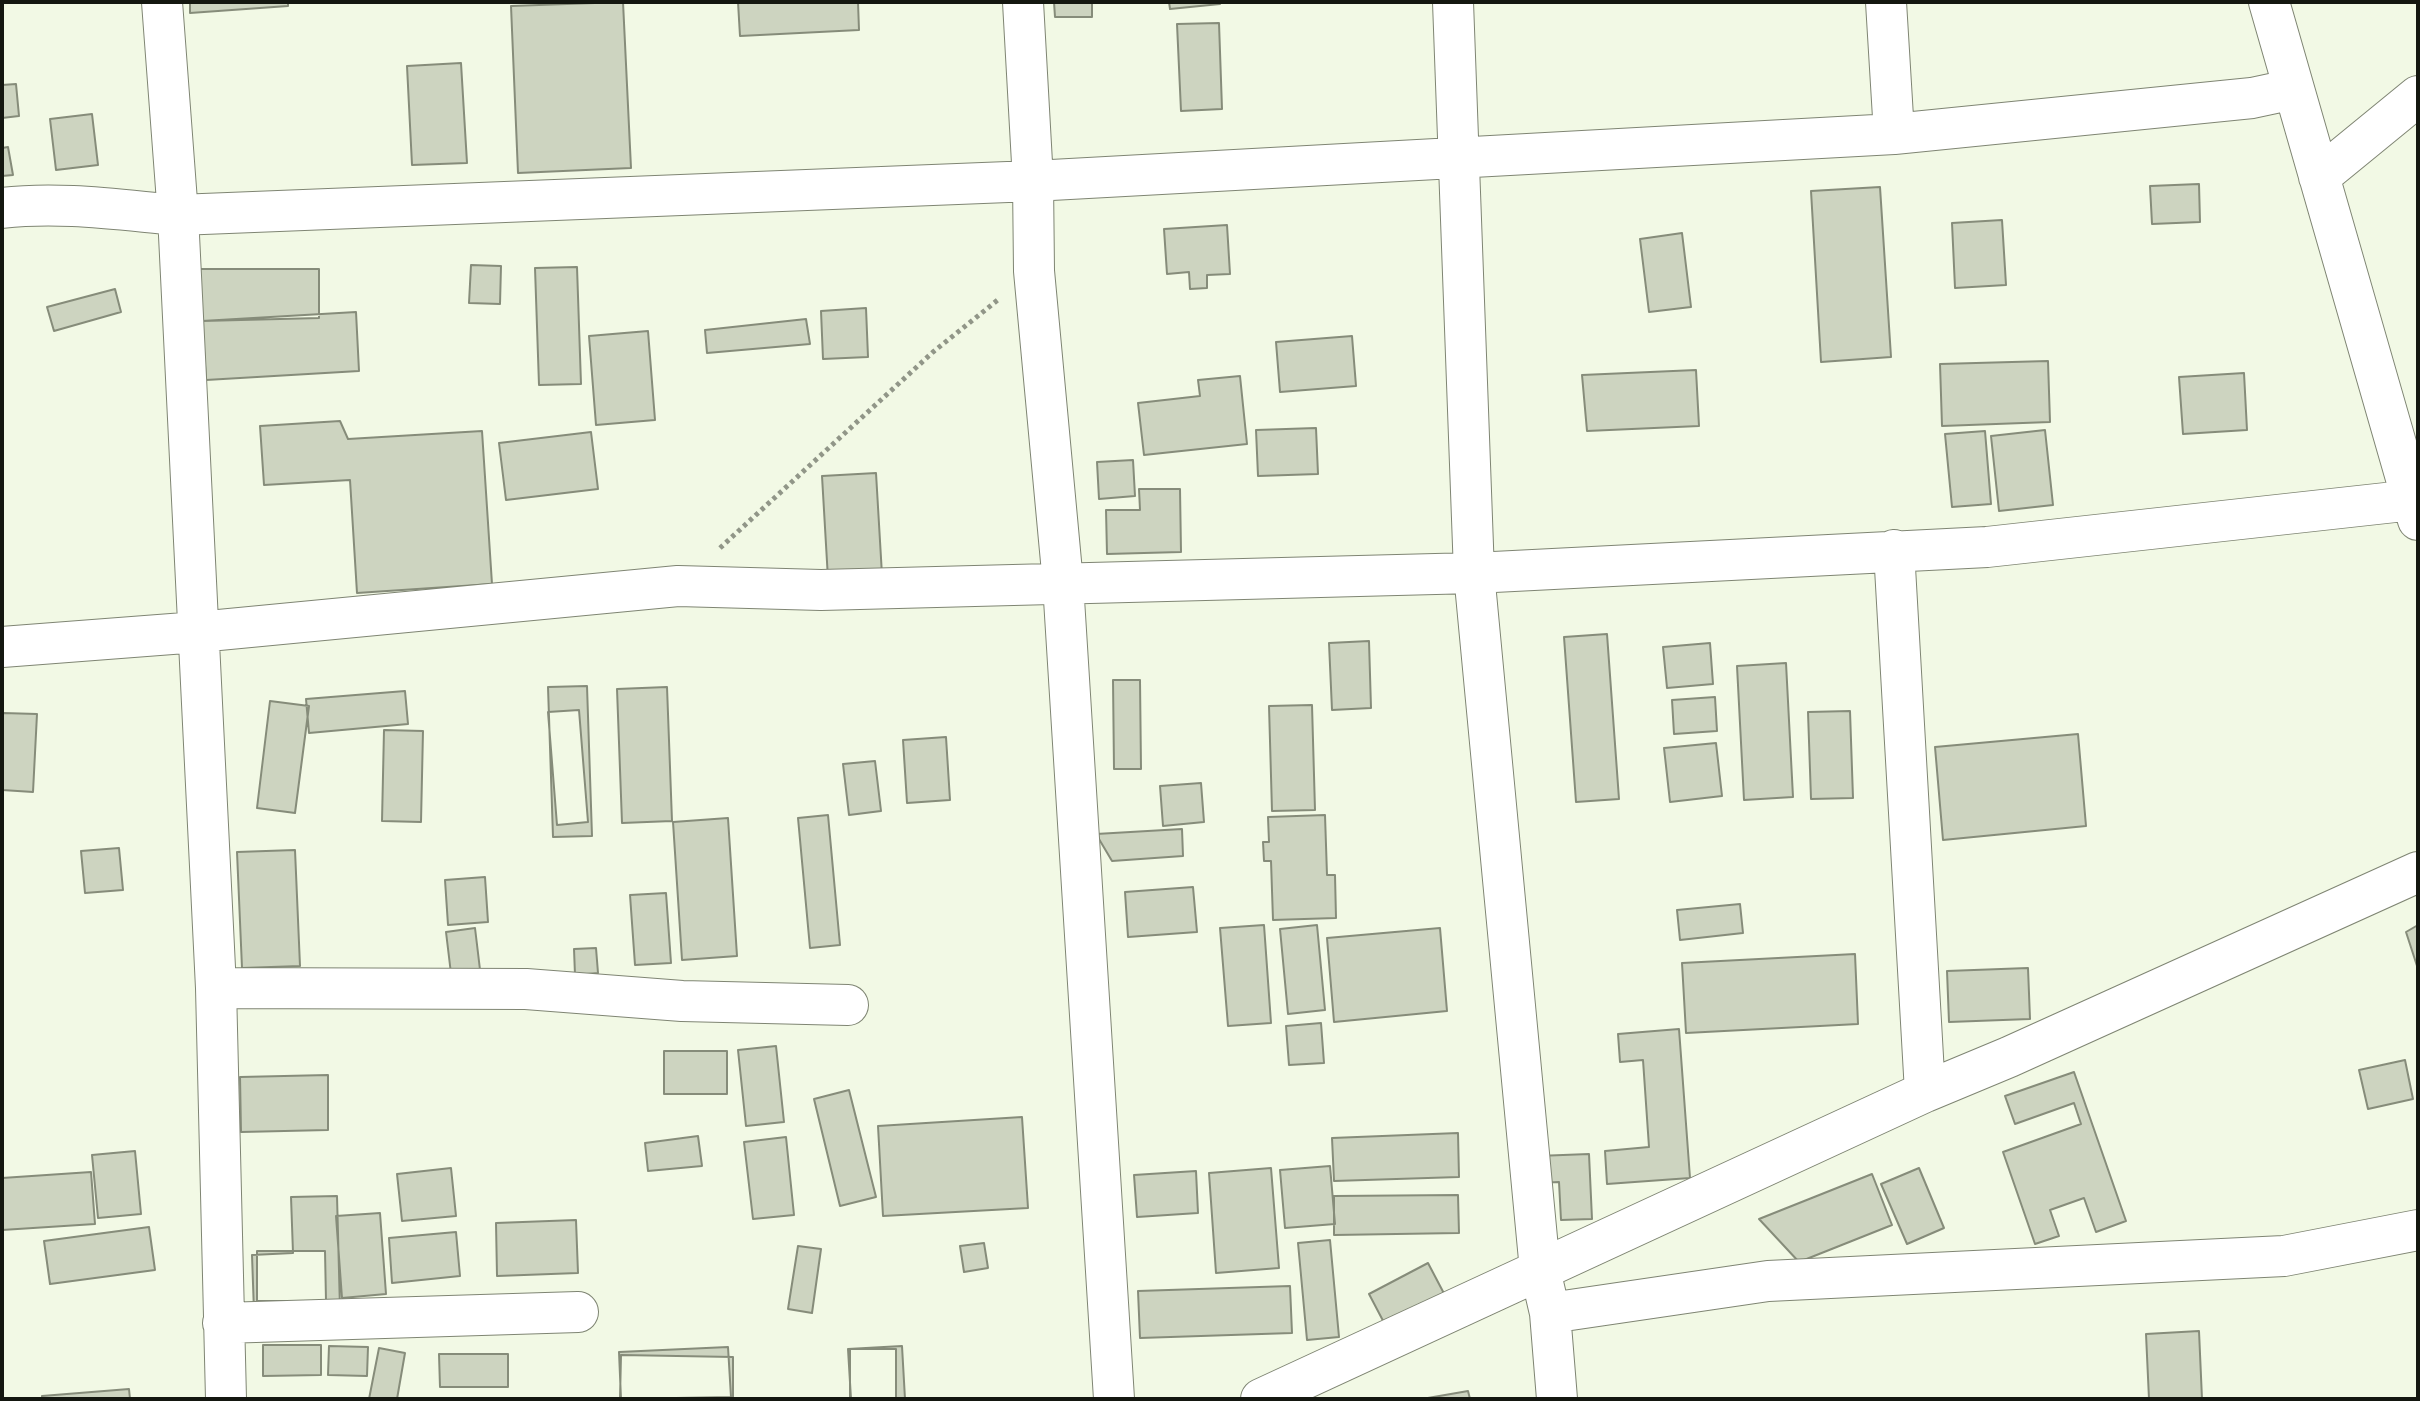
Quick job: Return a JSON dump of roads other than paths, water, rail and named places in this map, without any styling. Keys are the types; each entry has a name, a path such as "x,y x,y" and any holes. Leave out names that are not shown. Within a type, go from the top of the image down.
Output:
{"street":[{"path":"162,2 178,215 216,988 226,1399"},
{"path":"1023,2 1033,181 1034,271 1063,583 1114,1399"},
{"path":"1453,2 1474,573 1540,1270 1550,1313 1557,1399"},
{"path":"1886,2 1894,134"},
{"path":"2,647 198,632 678,586 821,590 1474,573 1987,547 2415,510 2269,2"},
{"path":"2,208 53,206 178,215 1033,181 1894,134 2252,98 2294,89"},
{"path":"2319,177 2418,96"},
{"path":"1894,550 1925,1092"},
{"path":"1261,1399 1925,1092 2418,872"},
{"path":"216,988 526,989 682,1001 848,1005"},
{"path":"1550,1313 1768,1281 2284,1256 2418,1230"},
{"path":"223,1323 578,1312"}]}
